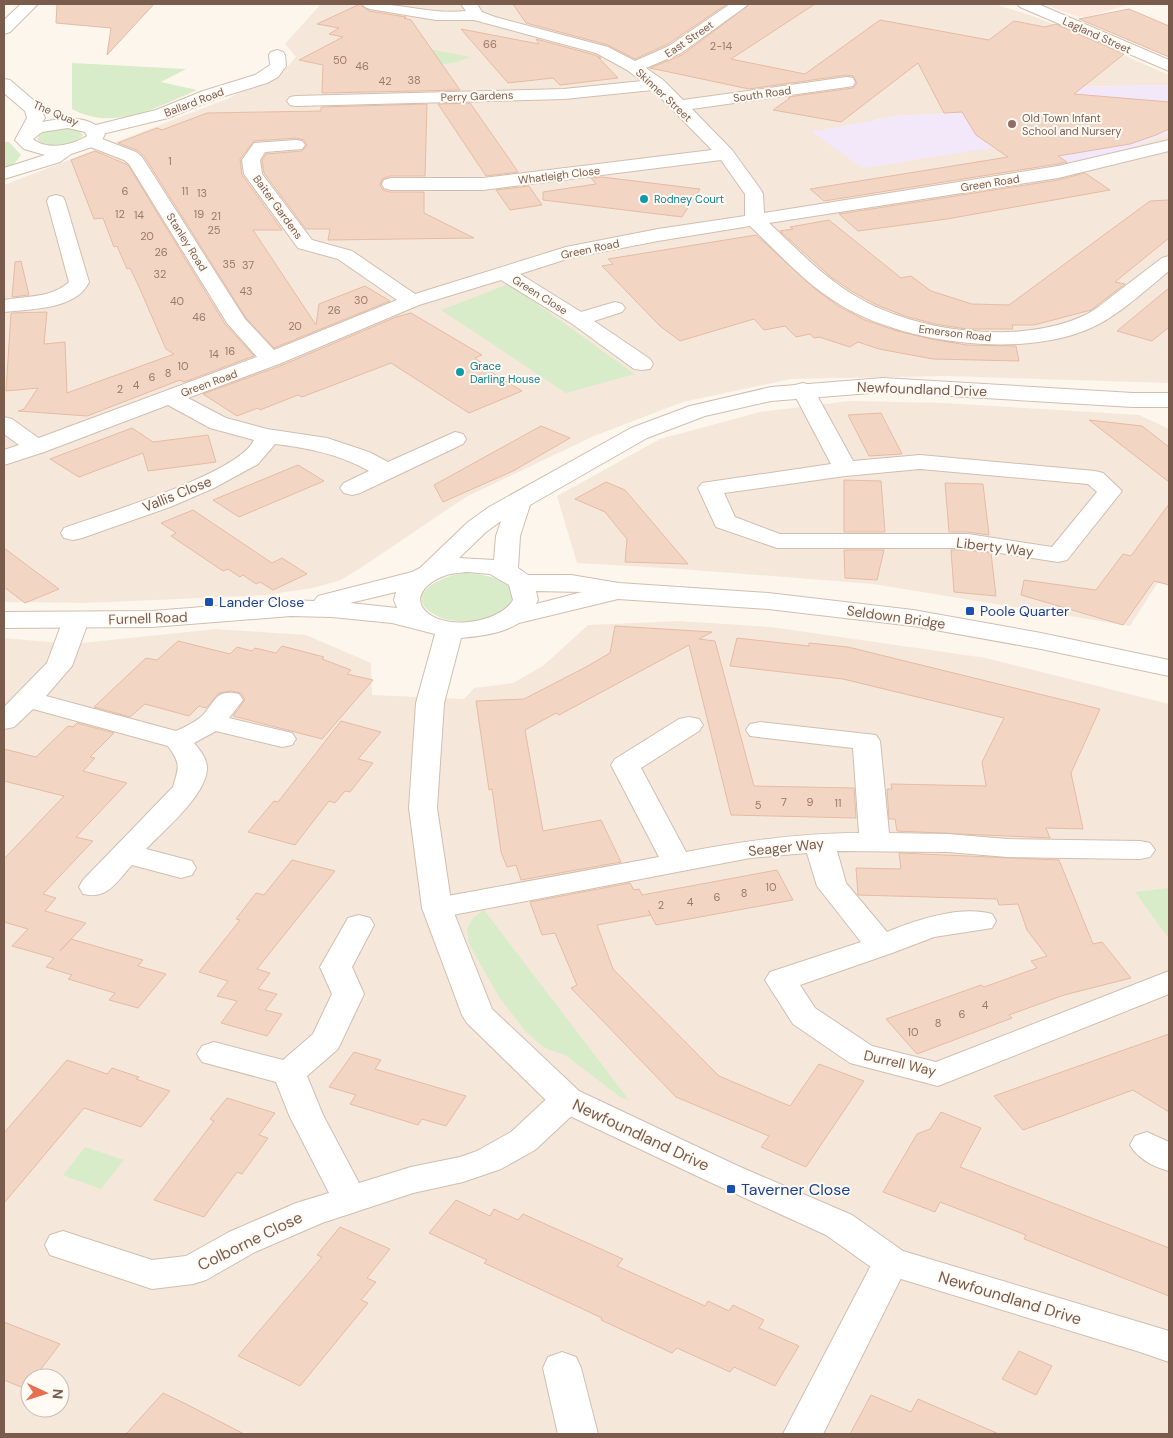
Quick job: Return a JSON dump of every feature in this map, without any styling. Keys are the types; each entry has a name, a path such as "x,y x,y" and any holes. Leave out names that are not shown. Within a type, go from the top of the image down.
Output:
{"street":[{"path":"4,29 30,4"},
{"path":"370,4 458,18 472,9"},
{"name":"East Street","path":"633,66 646,64 662,58 740,4"},
{"name":"Lagland Street","path":"1025,4 1169,66"},
{"name":"Skinner Street","path":"472,9 502,24 602,50 633,66 656,84 726,154 754,194 755,221"},
{"name":"Ballard Road","path":"91,133 162,114 209,94 262,79 272,73 278,66 277,55"},
{"name":"South Road","path":"677,106 847,82"},
{"name":"The Quay","path":"4,84 33,109 36,118 31,142"},
{"name":"Perry Gardens","path":"296,101 564,94 656,84"},
{"name":"The Quay","path":"24,100 53,110 91,133"},
{"path":"9,172 30,159 31,142 37,128 68,123 91,133"},
{"path":"9,172 54,158 91,133"},
{"name":"Stanley Road","path":"91,133 130,156 136,162 236,323 271,359"},
{"path":"31,142 66,150"},
{"name":"Baiter Gardens","path":"296,145 260,147 251,160 253,174 299,237 305,244 345,255 412,301"},
{"name":"Green Road","path":"4,458 271,359 412,301 575,251 658,235 1058,172 1139,154 1165,152"},
{"name":"Whatleigh Close","path":"391,184 483,184 726,154"},
{"path":"4,306 50,298 68,292 78,286 79,282 56,201"},
{"name":"Emerson Road","path":"755,221 836,293 859,308 922,330 974,337 1026,336 1063,330 1090,321 1169,262"},
{"name":"Green Close","path":"503,272 578,319 642,364"},
{"name":"Green Close","path":"578,319 616,308"},
{"name":"Newfoundland Drive","path":"1169,400 1133,400 883,384 803,390 698,411 664,422 639,433 497,512 477,527 407,593 410,610 416,617 439,626 430,703 424,808 437,908 478,1015 567,1100 726,1175 839,1225 891,1262 1149,1339 1169,1347"},
{"path":"803,390 845,469"},
{"path":"170,397 218,423 266,436 319,443 361,457 387,471"},
{"path":"4,424 36,447"},
{"name":"Vallis Close","path":"73,533 208,482 248,462 264,445 266,436"},
{"path":"352,488 455,439"},
{"name":"Liberty Way","path":"920,462 1095,478 1110,491 1058,555 968,541 778,541 725,522 710,488 845,469 920,462"},
{"path":"513,577 508,536 519,501"},
{"path":"424,575 454,566 481,565 513,577 525,591 526,599 520,611 485,628 439,626"},
{"name":"Furnell Road","path":"291,608 340,598 424,575"},
{"name":"Seldown Bridge","path":"513,577 571,583 619,591 768,601 914,618 1041,641 1169,668"},
{"name":"Seldown Bridge","path":"513,616 619,591"},
{"name":"Furnell Road","path":"4,620 152,619 291,608 332,609 392,615 439,626"},
{"path":"4,721 59,666 76,620"},
{"path":"28,699 178,740 199,731 211,722 229,700"},
{"path":"211,722 282,740"},
{"path":"677,863 625,766 689,725"},
{"path":"760,730 866,741 875,842"},
{"path":"94,887 186,790 191,780 193,768 191,758 178,740"},
{"path":"819,842 832,886 881,946"},
{"name":"Seager Way","path":"437,908 750,849 819,842 948,843 1008,848 1140,850"},
{"path":"126,854 182,868"},
{"name":"Durrell Way","path":"981,921 929,927 881,946 781,980 804,1016 862,1055 938,1074 1169,982"},
{"path":"289,1073 326,1041 348,994 336,967 359,924"},
{"path":"214,1054 289,1073"},
{"path":"289,1073 306,1115 350,1200"},
{"name":"Colborne Close","path":"63,1245 152,1275 193,1270 242,1242 309,1212 411,1180 463,1169 488,1160 523,1141 567,1100"},
{"path":"803,1434 891,1262"},
{"path":"562,1368 578,1434"}],"shaded area":[{"path":"995,4 1041,19 1169,75 1169,85 982,89 973,112 897,116 813,132 1005,146 1125,150 1169,133 1169,383 948,376 791,379 683,402 594,436 466,497 341,580 313,588 266,595 178,599 86,603 4,602 4,185 227,99 276,74 286,68 296,57 285,44 320,5"},
{"path":"1044,4 1131,4 1086,17 1075,16"},
{"name":"Old Town Infant School and Nursery","path":"1169,85 1169,133 1125,150 1066,166 1039,168 1004,146 863,168 812,132 897,116 973,112 981,89"},
{"path":"849,401 944,403 1139,415 1169,429 1169,565 1130,626 873,584 577,563 557,496 660,439 760,412"},
{"path":"680,621 771,627 986,658 1169,704 1169,1434 4,1434 4,638 72,644 216,629 306,635 371,663 372,695 464,699 474,688 513,683 543,666 588,625"}],"green space":[{"path":"398,43 471,57 454,63 403,68"},
{"path":"72,63 186,69 161,82 197,90 151,110 119,118 103,118 88,115 72,109"},
{"path":"66,128 78,130 83,135 74,143 61,146 47,145 37,139 42,133"},
{"path":"4,142 9,142 21,155 14,164 4,168"},
{"path":"509,284 635,374 566,393 441,310"},
{"path":"461,573 477,574 496,578 504,582 510,588 512,595 510,604 497,615 478,621 447,620 427,610 422,603 422,596 426,590 442,579"},
{"path":"1169,888 1169,939 1135,892"},
{"path":"484,910 629,1100 620,1097 565,1055 545,1048 526,1032 499,997 469,944 467,929 473,918"},
{"path":"85,1147 124,1160 101,1189 63,1175"}],"building":[{"path":"57,4 154,4 107,55 111,28 56,23"},
{"path":"360,4 369,11 406,17 404,18 411,20 460,90 322,93 323,65 299,60 343,37 329,34 339,28 317,24"},
{"path":"513,4 727,4 668,44 635,59 608,45 526,23"},
{"path":"750,4 815,4 731,59 805,74 880,20 989,40 1014,21 1045,27 1056,24 1124,54 1074,94 1169,102 1169,129 1130,144 1058,156 1067,162 1058,164 824,201 810,189 1008,157 976,135 962,112 944,113 918,63 841,122 773,110 790,98 788,97 853,88 857,83 853,76 847,75 749,89 650,68 682,55"},
{"path":"1129,9 1169,26 1169,57 1079,19"},
{"path":"461,29 539,44 536,39 595,55 601,58 598,57 618,78 560,85 553,78 508,83"},
{"path":"470,103 518,172 486,176 438,104"},
{"path":"427,104 425,176 390,176 382,179 380,185 383,190 390,192 424,192 424,213 474,238 328,240 330,229 306,229 264,173 262,160 266,154 302,151 307,145 304,140 296,138 254,141 240,159 242,175 282,230 253,230 316,325 319,304 365,286 390,301 274,348 246,318 144,156 137,150 118,143 157,128 162,130 207,113 321,111 321,107"},
{"path":"95,151 128,165 225,324 254,356 184,382 180,380 87,416 18,411 24,409 38,388 6,391 11,313 47,312 44,344 65,342 67,393 174,354 166,349 130,268 127,269 117,246 114,247 103,218 94,219 71,160"},
{"path":"1085,173 1110,190 947,219 858,231 839,214 1058,180"},
{"path":"602,177 700,189 682,217 543,200 543,192 596,184 591,178"},
{"path":"529,186 542,205 510,210 496,190"},
{"path":"1169,200 1169,238 1115,282 1125,284 1091,310 1034,325 1012,325 1013,329 966,329 935,324 905,316 877,305 831,277 780,231 793,229 790,227 829,220 901,278 911,276 931,291 972,304 1009,305 1150,201"},
{"path":"756,235 814,288 838,306 865,320 897,331 931,339 967,345 1016,346 1019,361 933,359 879,349 858,342 850,347 819,337 814,338 810,334 796,337 785,326 764,330 754,319 680,341 660,326 602,266 613,264 608,259"},
{"path":"21,261 29,295 12,297 15,262"},
{"path":"1169,288 1169,327 1152,341 1117,331"},
{"path":"411,313 482,355 475,358 493,371 491,372 522,391 469,413 391,363 302,397 298,395 260,410 258,408 237,416 203,394 280,366 396,317"},
{"path":"881,413 902,454 869,456 848,415"},
{"path":"1089,420 1142,426 1169,447 1169,482"},
{"path":"541,426 570,438 513,471 443,502 434,485"},
{"path":"132,428 153,442 208,435 216,462 148,471 143,453 79,477 50,459"},
{"path":"298,465 324,481 239,517 213,500"},
{"path":"844,480 881,481 885,532 844,532"},
{"path":"606,482 625,490 688,564 625,562 627,539 605,512 575,499"},
{"path":"945,483 983,484 989,535 949,532"},
{"path":"1169,504 1169,585 1154,581 1123,625 1021,595 1024,580 1096,590 1123,554 1131,556"},
{"path":"193,510 272,563 282,558 307,574 273,590 260,582 256,584 243,575 240,577 228,569 223,571 171,536 176,533 161,523"},
{"path":"4,548 59,589 25,603 4,587"},
{"path":"844,550 884,550 877,580 845,578"},
{"path":"951,550 991,553 996,596 954,592"},
{"path":"615,626 712,632 699,639 715,641 754,786 854,788 856,818 731,815 689,645 559,715 556,713 525,730 543,831 601,820 621,862 521,880 516,865 507,867 501,852 492,789 489,790 476,701 524,699 586,667 610,653"},
{"path":"737,638 809,646 809,643 848,647 1100,709 1071,773 1083,829 1046,828 1050,838 897,831 895,819 889,819 887,789 892,789 891,784 986,786 982,762 1004,718 843,679 730,666"},
{"path":"178,641 230,654 237,647 252,651 255,648 276,653 282,646 324,657 322,659 351,670 347,674 373,680 322,739 233,716 245,700 241,693 231,691 219,693 206,708 199,706 189,716 145,704 130,717 94,707 146,658 157,660"},
{"path":"341,721 381,732 358,759 373,763 350,792 345,791 335,803 329,801 295,845 248,832 274,801 278,802"},
{"path":"77,723 114,733 90,757 95,758 83,771 127,783 76,837 93,841 43,894 56,898 45,911 86,923 71,939 143,960 138,966 166,974 138,1008 109,1000 115,993 68,979 72,975 46,967 54,958 12,946 28,929 4,922 4,859 64,796 4,781 4,749 36,757 68,726 73,727"},
{"path":"899,853 1059,860 1093,944 1102,942 1131,978 1064,995 1009,1015 1012,1018 917,1054 886,1019 981,985 984,987 1037,968 1031,961 1047,956 1027,930 1018,904 999,905 997,899 858,895 856,868 901,869"},
{"path":"292,860 335,871 257,969 270,973 258,989 277,994 265,1010 282,1014 267,1036 221,1023 237,1001 217,996 228,981 199,972 240,920 236,919 256,893 264,895"},
{"path":"777,870 793,900 656,925 651,915 597,925 613,969 719,1076 790,1106 819,1064 864,1081 806,1167 761,1147 769,1136 676,1097 571,988 577,985 555,933 542,935 530,902 630,883 634,890 639,889 642,895"},
{"path":"1169,1034 1169,1112 1133,1090 1023,1130 994,1096"},
{"path":"354,1052 381,1060 375,1069 466,1096 446,1126 422,1119 418,1125 350,1104 356,1095 329,1087"},
{"path":"67,1060 107,1074 112,1068 139,1077 136,1079 170,1091 141,1127 84,1108 4,1203 4,1133"},
{"path":"227,1098 275,1113 259,1135 268,1138 242,1174 237,1172 204,1217 154,1200 214,1121 210,1119"},
{"path":"941,1112 981,1128 960,1167 1169,1248 1169,1296 1024,1239 1026,1235 940,1202 935,1212 883,1192 917,1134 930,1129"},
{"path":"456,1200 490,1216 494,1209 518,1220 523,1214 623,1259 617,1266 705,1306 708,1301 729,1311 733,1305 764,1320 759,1328 799,1346 775,1386 734,1367 730,1372 677,1348 672,1353 484,1263 487,1260 429,1233"},
{"path":"340,1227 390,1249 367,1278 376,1282 361,1300 368,1303 300,1386 238,1356 322,1257 317,1255"},
{"path":"4,1322 60,1344 42,1368 20,1368 20,1387 4,1380"},
{"path":"1019,1351 1052,1366 1036,1395 1002,1379"},
{"path":"163,1393 184,1403 244,1434 126,1434"},
{"path":"871,1395 911,1412 918,1399 999,1434 850,1434"}],"place":[{"name":"Old Town Infant School and Nursery","path":"1012,124"},
{"name":"Rodney Court","path":"644,199"},
{"name":"Grace Darling House","path":"460,372"},
{"name":"Lander Close","path":"209,602"},
{"name":"Poole Quarter","path":"970,611"},
{"name":"Taverner Close","path":"731,1189"}]}
